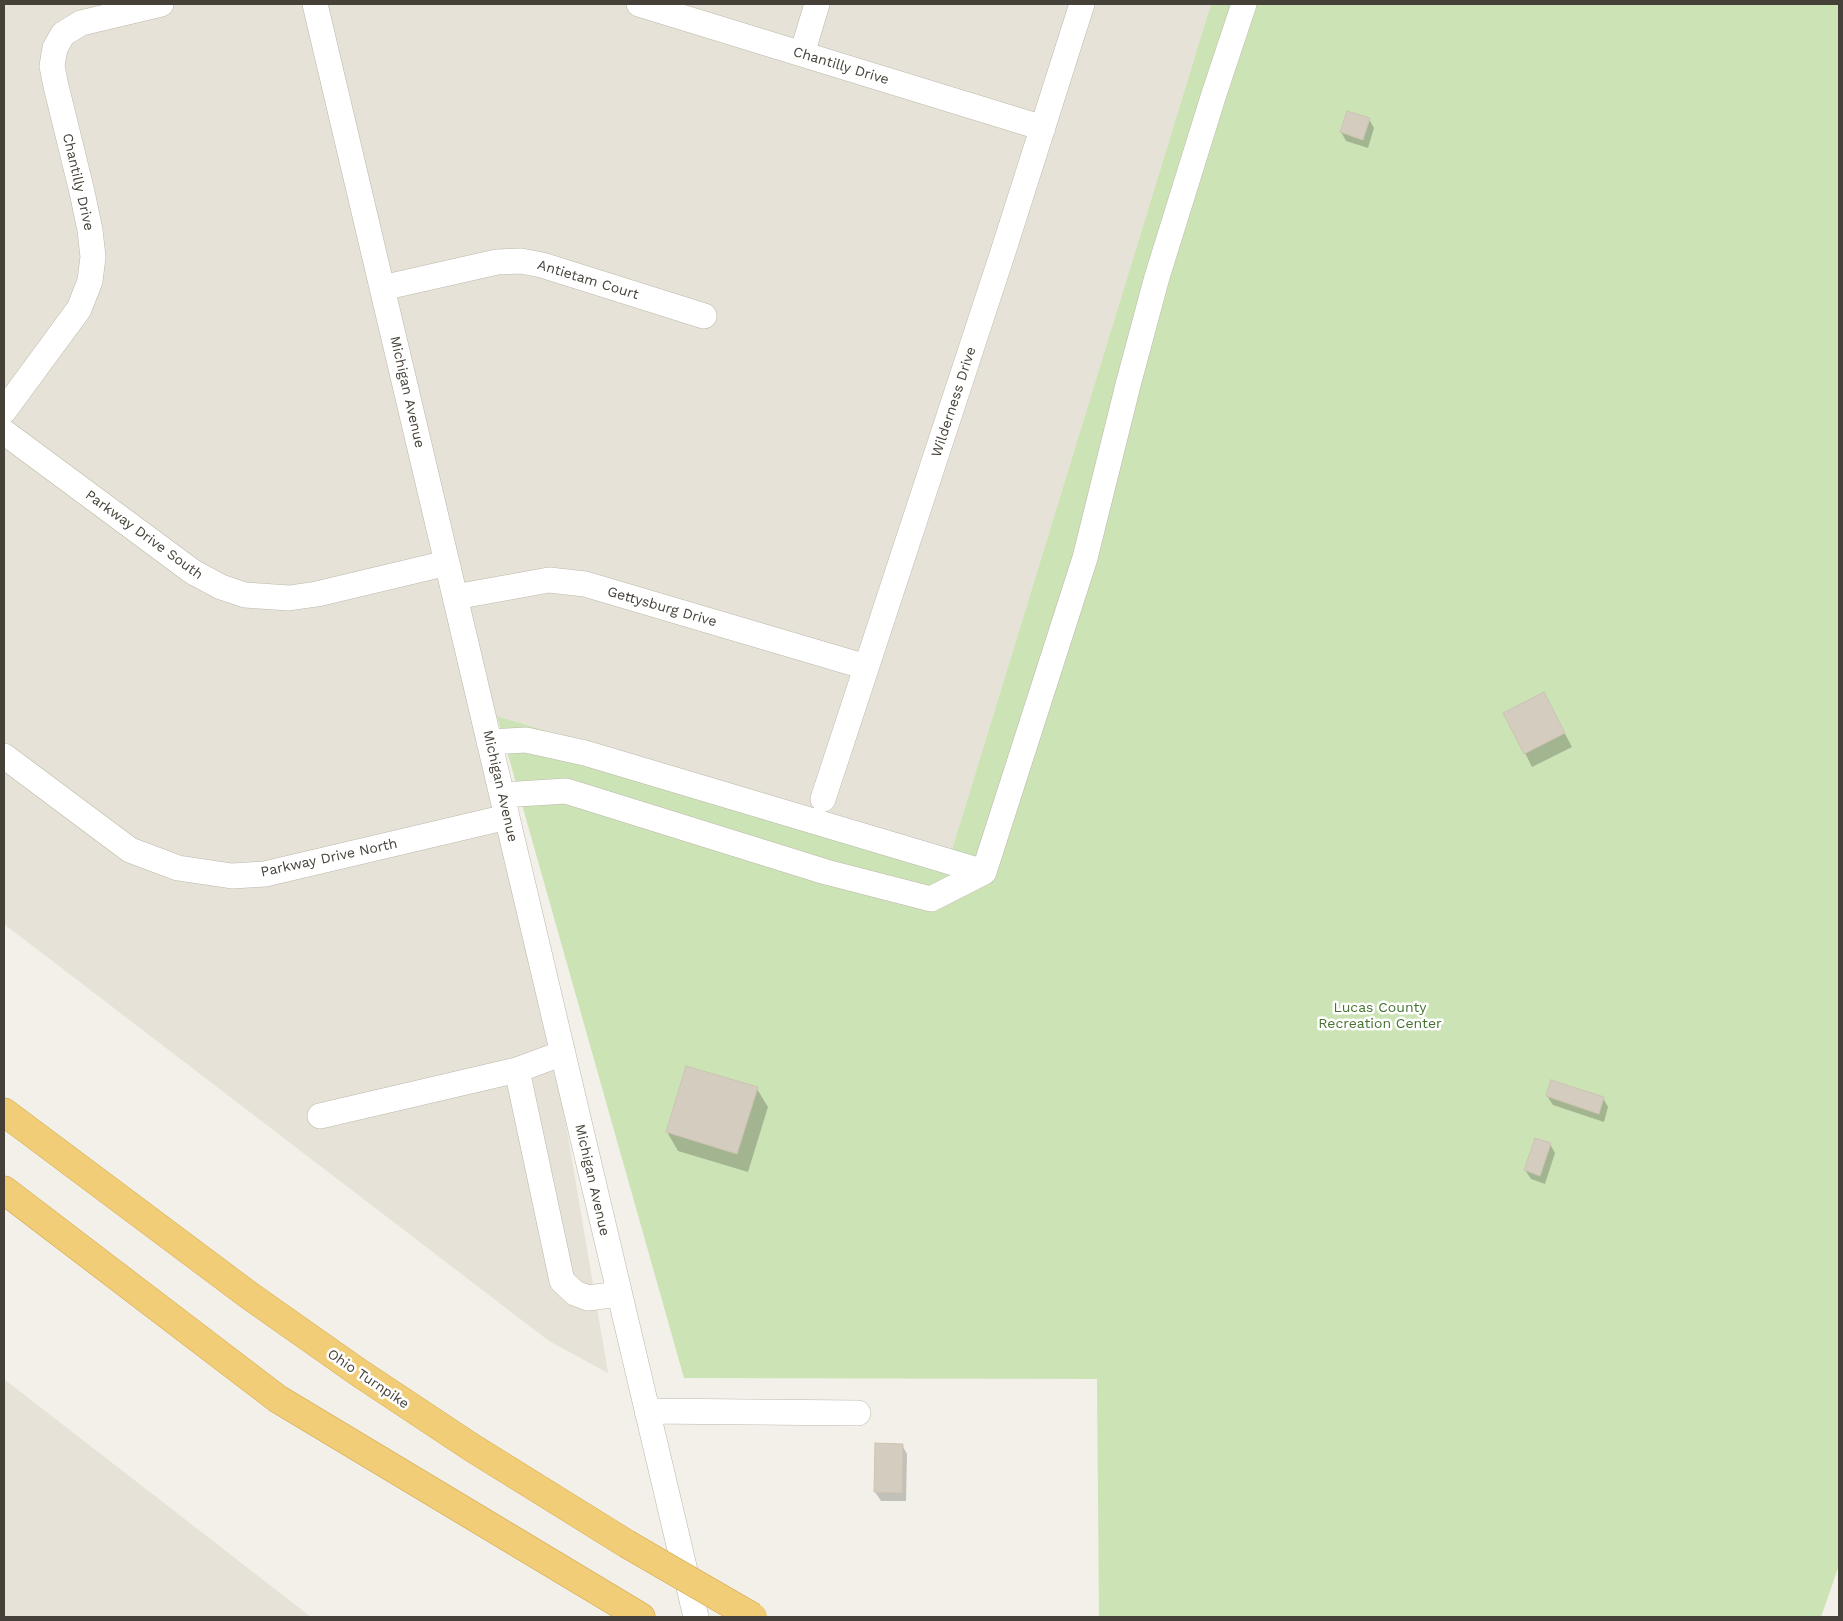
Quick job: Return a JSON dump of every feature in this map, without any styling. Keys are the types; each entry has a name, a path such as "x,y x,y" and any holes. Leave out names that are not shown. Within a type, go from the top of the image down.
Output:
{"highway":[{"name":"Ohio Turnpike","path":"4,1112 250,1296 358,1372 471,1447 627,1544 752,1617"},
{"path":"4,1190 278,1399 641,1617"}],"street":[{"name":"Chantilly Drive","path":"4,411 79,309 90,281 93,257 90,230 52,66 55,48 63,34 81,23 161,4"},
{"name":"Michigan Avenue","path":"315,4 696,1617"},
{"name":"Chantilly Drive","path":"638,4 1042,128"},
{"path":"802,54 818,4"},
{"name":"Wilderness Drive","path":"823,799 1003,252 1082,4"},
{"path":"489,742 526,740 584,753 984,872 1085,558 1157,276 1244,4"},
{"name":"Antietam Court","path":"382,288 498,262 521,261 542,265 704,316"},
{"name":"Parkway Drive South","path":"4,432 193,572 221,587 245,594 289,598 317,594 447,563"},
{"name":"Gettysburg Drive","path":"455,596 548,580 585,584 866,667"},
{"name":"Parkway Drive North","path":"4,756 130,850 178,868 232,876 274,872 504,806 566,791 826,872 930,899 984,872"},
{"path":"892,889 906,849"},
{"path":"320,1116 517,1070 563,1053"},
{"path":"517,1070 562,1281 575,1293 588,1298 619,1294"},
{"path":"647,1411 858,1413"}],"shaded area":[{"path":"4,4 1211,4 951,853 497,716 608,1373 549,1341 4,924"},
{"path":"4,1379 311,1617 4,1617"}],"green space":[{"name":"Lucas County Recreation Center","path":"1211,4 1839,4 1839,1565 1821,1617 1099,1617 1097,1379 684,1378 497,716 951,853"}],"building":[{"path":"1347,111 1370,118 1363,140 1340,132"},
{"path":"1544,692 1565,733 1524,754 1503,713"},
{"path":"686,1066 758,1087 737,1154 666,1132"},
{"path":"1551,1080 1604,1097 1599,1114 1546,1096"},
{"path":"1535,1138 1551,1143 1540,1176 1524,1170"},
{"path":"875,1443 903,1444 902,1493 874,1492"}]}
